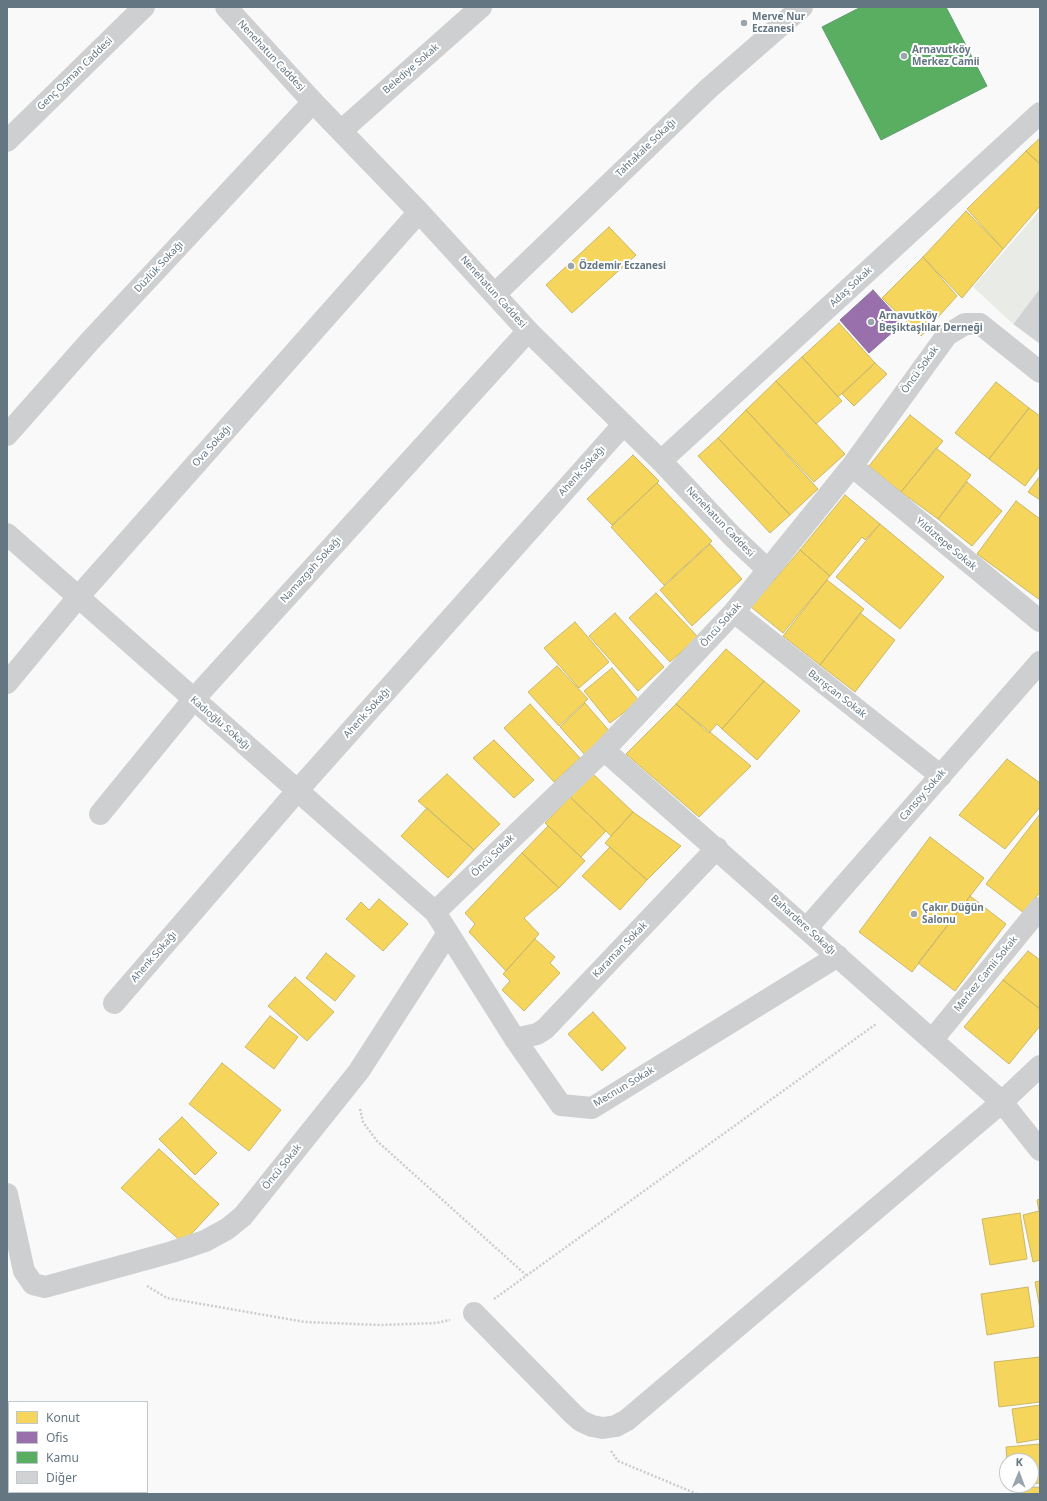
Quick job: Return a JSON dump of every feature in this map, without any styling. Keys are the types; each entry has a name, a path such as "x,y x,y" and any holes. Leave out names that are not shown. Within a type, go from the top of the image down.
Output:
{"street":[{"name":"Genç Osman Caddesi","path":"7,139 144,7"},
{"name":"Nenehatun Caddesi","path":"226,7 313,102 419,212 528,331 661,461 733,537 767,569"},
{"name":"Belediye Sokak","path":"341,131 481,7"},
{"name":"Tahtakale Sokağı","path":"495,294 789,11"},
{"name":"Düzlük Sokağı","path":"7,435 95,336 313,102"},
{"name":"Adaş Sokak","path":"661,461 1040,113"},
{"name":"Ova Sokağı","path":"7,684 79,596 419,212"},
{"name":"Öncü Sokak","path":"435,912 604,750 734,612 767,569 852,466 933,352 947,335 965,324 980,324 1040,372"},
{"name":"Namazgah Sokağı","path":"100,814 193,700 528,331"},
{"name":"Ahenk Sokağı","path":"114,1003 298,790 623,425"},
{"name":"Yıldıztepe Sokak","path":"852,466 1040,621"},
{"name":"Kadıoğlu Sokağı","path":"7,534 79,596 193,700 298,790 435,912"},
{"name":"Barışcan Sokak","path":"734,612 941,776"},
{"name":"Cansoy Sokak","path":"807,928 1040,662"},
{"name":"Bahardere Sokağı","path":"604,750 933,1039 1002,1102 1040,1150"},
{"name":"Karaman Sokak","path":"515,1039 537,1034 545,1029 717,848"},
{"name":"Merkez Camii Sokak","path":"933,1039 1040,908"},
{"name":"Mecnun Sokak","path":"435,912 515,1039 561,1105 592,1108 838,956"},
{"name":"Öncü Sokak","path":"7,1194 19,1254 24,1271 33,1284 45,1287 204,1241 227,1229 243,1216 359,1071 448,933"},
{"path":"474,1313 573,1414 592,1426 603,1428 616,1426 627,1420 1002,1102 1040,1066"}],"path":[{"path":"117,1267 168,1298 305,1322 381,1325 436,1323 474,1313 897,1008"},
{"path":"359,1071 359,1104 363,1122 377,1141 526,1275"},
{"path":"592,1426 618,1461 697,1494"}],"shaded area":[{"path":"1040,210 1040,288 1013,324 973,287"}],"building: Konut":[{"path":"1040,138 1040,164 1026,151"},
{"path":"1026,151 1040,164 1040,206 1003,249 967,209"},
{"path":"966,211 1003,249 962,298 923,257"},
{"path":"609,227 636,255 572,313 546,285"},
{"path":"923,257 957,296 921,336 882,298"},
{"path":"839,323 875,363 838,397 802,357"},
{"path":"802,357 842,401 816,424 776,381"},
{"path":"875,363 887,374 854,406 842,394"},
{"path":"776,381 845,454 814,482 746,410"},
{"path":"996,382 1029,408 989,459 955,433"},
{"path":"1029,408 1040,416 1040,466 1025,486 989,459"},
{"path":"746,410 818,489 790,515 718,438"},
{"path":"910,415 943,441 901,492 869,466"},
{"path":"718,438 790,515 770,533 698,456"},
{"path":"936,448 971,475 938,519 901,492"},
{"path":"633,455 659,481 612,525 587,499"},
{"path":"1040,476 1040,500 1028,492"},
{"path":"967,482 1002,511 972,546 938,519"},
{"path":"657,483 712,541 664,585 611,527"},
{"path":"845,495 880,524 865,540 862,537 830,576 800,550"},
{"path":"1016,501 1040,519 1040,600 977,554"},
{"path":"880,524 944,577 900,629 836,577"},
{"path":"710,544 742,579 692,626 660,590"},
{"path":"800,550 830,576 783,633 751,607"},
{"path":"827,580 864,609 820,665 783,636"},
{"path":"656,593 698,637 670,662 629,618"},
{"path":"615,613 664,667 638,691 589,636"},
{"path":"860,613 895,640 855,692 820,665"},
{"path":"575,622 609,662 579,688 544,648"},
{"path":"726,649 764,681 722,729 717,724 709,733 676,704"},
{"path":"557,666 588,699 559,726 528,692"},
{"path":"612,668 639,701 610,723 584,691"},
{"path":"764,681 800,711 757,760 722,729"},
{"path":"585,703 611,733 586,756 560,727"},
{"path":"530,704 580,758 554,782 504,728"},
{"path":"676,704 751,766 699,817 626,754"},
{"path":"494,740 534,780 514,798 473,758"},
{"path":"1007,759 1040,783 1040,807 1005,849 959,815"},
{"path":"592,773 633,812 611,836 570,797"},
{"path":"447,774 500,824 474,850 418,801"},
{"path":"570,797 606,831 581,857 545,823"},
{"path":"427,808 474,850 448,878 401,836"},
{"path":"633,812 681,846 647,880 605,843"},
{"path":"1040,814 1040,892 1024,913 986,884"},
{"path":"548,826 585,861 559,888 522,853"},
{"name":"Çakır Düğün Salonu","path":"930,837 984,878 912,972 859,932"},
{"path":"610,847 647,880 620,910 582,876"},
{"path":"522,853 559,888 524,918 539,934 506,971 469,932 475,924 465,913"},
{"path":"970,896 1006,924 955,991 918,963"},
{"path":"379,899 408,924 383,951 346,919 361,902 369,910"},
{"path":"535,939 555,957 550,963 560,973 524,1011 502,990 510,981 503,974"},
{"path":"1028,951 1040,960 1040,1009 1003,980"},
{"path":"326,953 355,976 335,1001 306,978"},
{"path":"295,977 334,1012 307,1041 268,1006"},
{"path":"1003,980 1040,1009 1040,1026 1009,1064 964,1027"},
{"path":"593,1012 626,1048 602,1071 568,1034"},
{"path":"270,1016 298,1037 274,1069 245,1047"},
{"path":"222,1063 281,1110 249,1151 189,1104"},
{"path":"182,1117 217,1153 195,1175 159,1139"},
{"path":"159,1149 219,1204 183,1243 121,1188"},
{"path":"1040,1199 1040,1260 1033,1262 1023,1215 1039,1211 1037,1200"},
{"path":"1020,1213 1027,1259 990,1265 982,1219"},
{"path":"1040,1281 1040,1309 1035,1282"},
{"path":"1028,1287 1034,1327 987,1335 981,1294"},
{"path":"1040,1357 1040,1402 999,1407 994,1362"},
{"path":"1040,1405 1040,1439 1017,1443 1012,1409"},
{"path":"1040,1444 1040,1483 1039,1453 1006,1453 1006,1447"},
{"path":"1039,1487 1040,1494 1022,1494 1039,1493"}],"building: Ofis":[{"name":"Arnavutköy Beşiktaşlılar Derneği","path":"873,290 903,323 869,353 840,320"}],"building: Kamu":[{"name":"Arnavutköy Merkez Camii","path":"861,7 946,7 987,86 881,140 822,27"}],"building: Diğer":[{"path":"1040,288 1040,344 1013,324"}],"place":[{"name":"Merve Nur Eczanesi","path":"744,23"},
{"name":"Arnavutköy Merkez Camii","path":"904,56"},
{"name":"Özdemir Eczanesi","path":"571,266"},
{"name":"Arnavutköy Beşiktaşlılar Derneği","path":"871,322"},
{"name":"Çakır Düğün Salonu","path":"914,914"}]}
